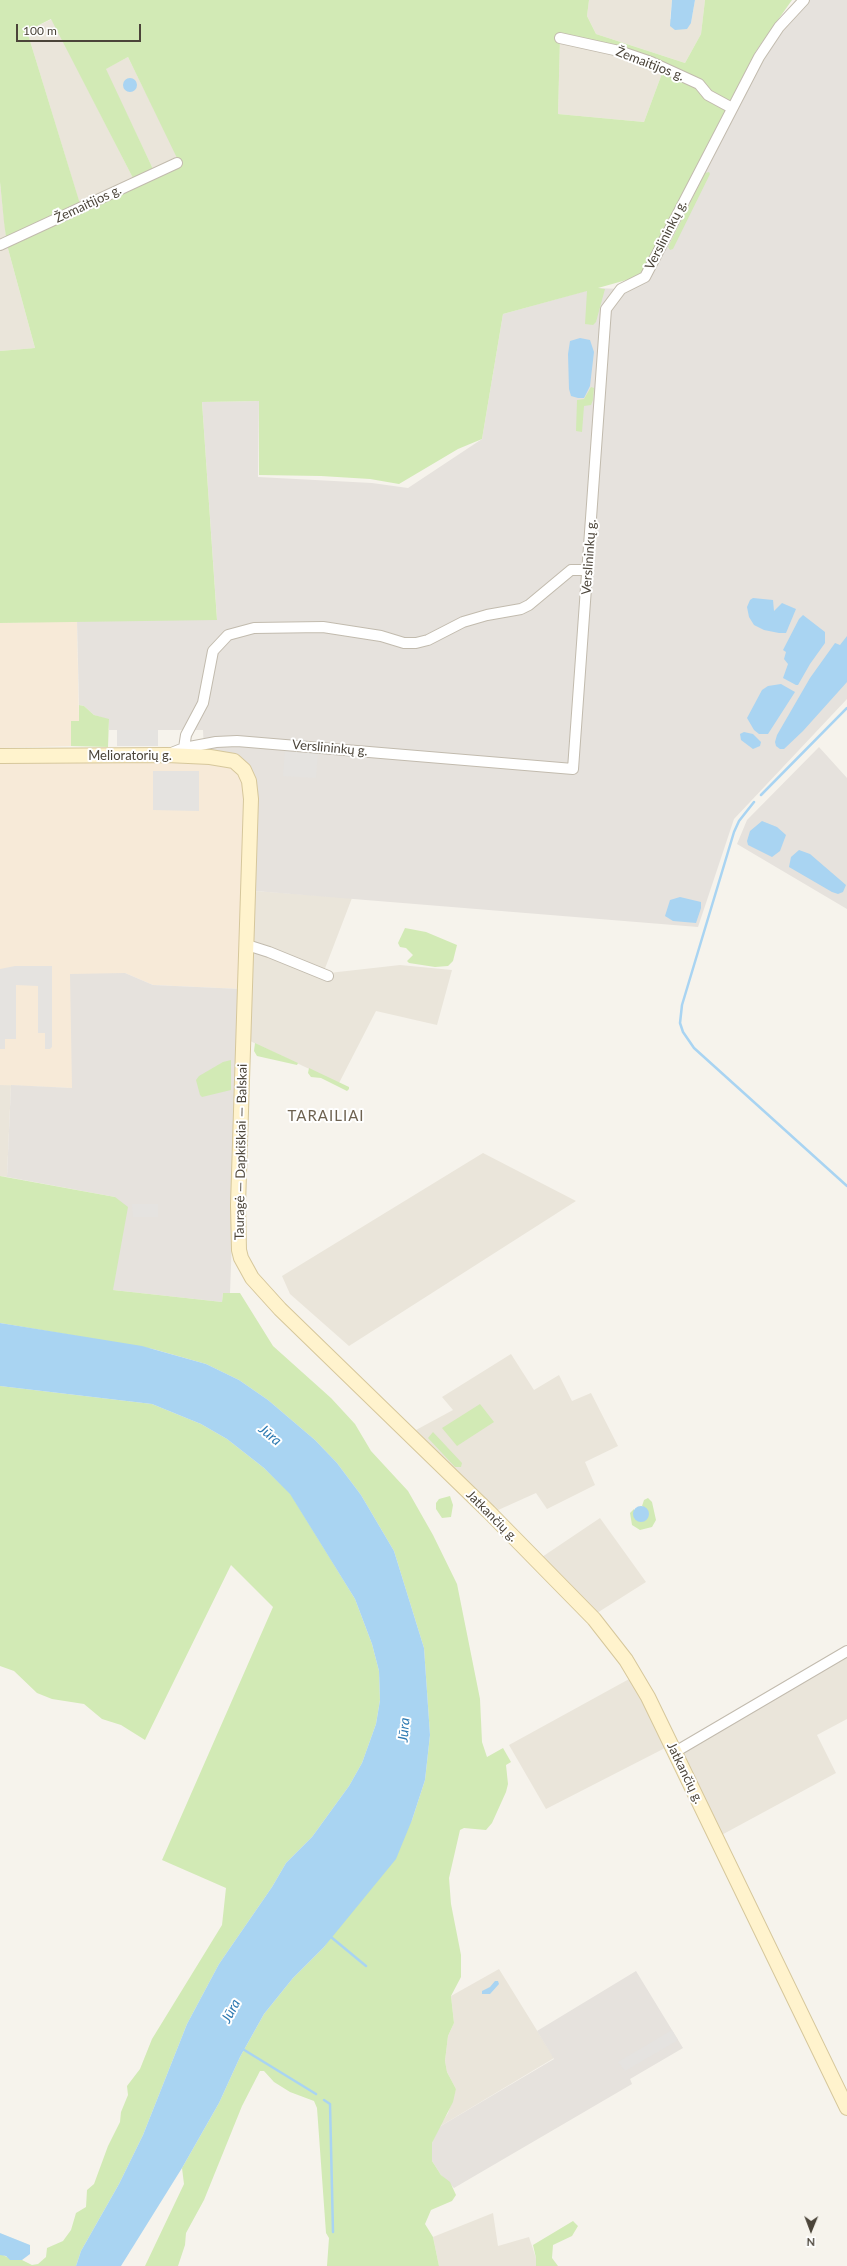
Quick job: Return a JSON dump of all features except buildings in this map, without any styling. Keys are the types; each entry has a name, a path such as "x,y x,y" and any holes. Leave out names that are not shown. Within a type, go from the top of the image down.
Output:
{"main road":[{"name":"Melioratorių g.","path":"0,756 167,755 229,760 244,770 250,781"},
{"name":"Tauragė — Dapkiškiai — Balskai","path":"250,781 251,807 238,1205 238,1250 252,1278 280,1309 458,1482"},
{"name":"Jatkančių g.","path":"458,1482 602,1629 636,1676 847,2108"}],"street":[{"name":"Verslininkų g.","path":"167,755 184,748 216,742 272,742 573,769 606,309 621,289 645,277 759,57 779,27 804,0"},
{"name":"Žemaitijos g.","path":"560,38 619,51 652,62 699,84 708,95 732,108"},
{"name":"Žemaitijos g.","path":"0,245 177,163"},
{"path":"184,748 186,735 203,703 213,651 228,635 254,628 323,627 381,636 404,643 416,643 428,640 464,622 521,609 529,605 571,570 588,570"},
{"path":"247,945 269,952 328,976"},
{"path":"674,1752 847,1651"}],"shaded area":[{"path":"589,0 672,0 670,19 691,23 695,0 705,0 701,34 685,63 596,34 587,16"},
{"path":"805,0 847,0 847,699 734,819 698,927 255,891 250,767 247,762 239,757 204,751 203,730 109,730 109,720 94,715 84,706 79,705 77,621 217,619 202,402 259,401 258,477 372,483 408,488 482,439 503,314 596,288 621,289 645,277 759,57"},
{"path":"52,19 135,182 81,208 27,31"},
{"path":"560,38 664,68 644,122 558,114"},
{"path":"128,57 178,158 153,169 105,69"},
{"path":"0,182 7,245 35,348 0,351"},
{"path":"77,621 79,721 71,721 71,746 0,748 0,623"},
{"path":"117,730 158,730 158,746 117,746"},
{"path":"819,747 847,778 847,909 737,844 747,820"},
{"path":"285,750 318,752 316,778 283,776"},
{"path":"166,761 219,764 230,767 241,777 245,788 241,989 153,985 125,973 72,1088 0,1085 0,762"},
{"path":"153,771 199,771 199,811 153,810"},
{"path":"255,891 352,898 324,971 329,973 400,965 452,970 437,1025 376,1011 339,1083 248,1040"},
{"path":"15,966 52,966 52,1047 50,1049 45,1049 45,1033 38,1033 38,986 16,985 16,1039 5,1039 5,1049 0,1049 0,969"},
{"path":"125,973 153,985 241,989 230,1293 223,1293 222,1302 113,1290 115,1197 7,1177 11,1085 72,1088 70,974"},
{"path":"0,1085 11,1085 7,1177 0,1176"},
{"path":"483,1153 576,1201 349,1346 290,1294 282,1276"},
{"path":"132,1204 158,1204 158,1217 133,1217"},
{"path":"511,1354 534,1390 559,1375 572,1401 591,1393 618,1446 585,1462 595,1485 547,1509 536,1493 496,1511 416,1430 453,1410 442,1397"},
{"path":"600,1518 646,1582 597,1613 542,1557"},
{"path":"847,1651 847,1719 817,1735 836,1773 716,1838 675,1752"},
{"path":"631,1678 667,1747 546,1809 509,1745"},
{"path":"499,1969 554,2058 439,2127 448,2113 456,2089 447,2072 445,2061 448,2036 454,2023 451,1996"},
{"path":"636,1971 683,2048 630,2079 632,2084 454,2188 441,2175 432,2161 432,2143 439,2127 554,2059 537,2031"},
{"path":"672,2030 678,2040 625,2071 618,2062"},
{"path":"493,2213 498,2246 529,2237 536,2258 536,2266 439,2266 433,2237"}],"green space":[{"path":"0,0 589,0 587,16 596,34 685,63 701,34 705,0 792,0 756,51 644,270 637,277 598,288 605,289 596,322 593,325 585,324 587,291 503,314 482,439 458,449 399,484 370,479 321,476 259,475 259,401 202,402 217,620 0,623 0,351 35,348 7,245 0,182","holes":["51,19 135,182 81,207 27,31","560,39 664,68 644,122 558,114","128,57 177,158 153,169 106,69"]},
{"path":"709,172 710,174 673,249 670,250 668,247 705,173"},
{"path":"591,387 594,388 593,400 591,405 584,406 582,432 576,431 577,400 584,399"},
{"path":"79,705 84,706 94,715 109,719 108,747 71,746 71,721 79,721"},
{"path":"405,928 426,932 457,945 453,961 448,966 435,967 409,963 407,961 413,955 406,948 400,947 398,943"},
{"path":"255,1043 298,1063 297,1065 257,1056 254,1051"},
{"path":"231,1060 231,1090 202,1097 200,1095 196,1080 199,1076 223,1062"},
{"path":"309,1068 349,1087 349,1089 347,1091 321,1078 311,1077 308,1073"},
{"path":"0,1176 115,1197 128,1207 113,1290 222,1302 223,1293 240,1293 273,1346 331,1398 355,1424 371,1451 408,1491 433,1535 457,1584 480,1699 482,1742 487,1757 503,1748 511,1762 506,1765 508,1784 506,1792 492,1823 486,1830 464,1828 460,1830 449,1878 451,1904 461,1955 461,1977 451,1996 454,2023 448,2036 445,2061 447,2072 456,2089 453,2102 432,2143 432,2161 441,2175 450,2182 456,2195 452,2201 431,2210 425,2224 433,2237 439,2266 327,2266 329,2238 326,2233 317,2108 314,2101 290,2092 274,2082 264,2071 260,2071 242,2106 204,2200 186,2233 185,2245 178,2266 145,2266 184,2184 182,2168 219,2103 240,2057 264,2014 293,1978 324,1947 412,1820 425,1780 430,1735 424,1648 394,1551 361,1495 337,1463 315,1440 268,1400 239,1380 206,1364 153,1349 0,1323"},
{"path":"0,1386 152,1404 201,1424 227,1439 264,1468 290,1493 355,1599 372,1644 379,1671 380,1700 376,1724 362,1763 349,1786 312,1837 286,1863 272,1887 219,1964 187,2024 143,2135 119,2184 81,2251 76,2266 0,2266 0,2255 13,2260 22,2260 32,2265 38,2264 46,2257 47,2248 63,2241 71,2230 76,2213 86,2207 87,2190 94,2184 108,2146 120,2122 121,2112 128,2095 127,2086 140,2069 152,2039 222,1925 226,1888 162,1860 273,1607 231,1565 145,1740 121,1725 102,1719 84,1704 52,1699 37,1693 14,1671 0,1666"},
{"path":"480,1404 494,1422 457,1446 442,1428"},
{"path":"433,1432 462,1463 461,1467 455,1467 428,1438"},
{"path":"450,1496 453,1505 451,1517 442,1518 436,1509 436,1503 439,1499"},
{"path":"648,1498 652,1502 656,1520 652,1527 640,1530 632,1525 630,1513 634,1509 635,1519 647,1510 642,1506 644,1500"},
{"path":"573,2221 578,2226 572,2236 553,2245 552,2258 558,2266 536,2266 533,2245"}],"water":[{"path":"672,0 695,0 691,23 687,29 675,30 670,26"},
{"path":"127,78 133,78 137,82 137,88 133,92 127,92 123,88 123,82"},
{"path":"580,338 590,340 594,352 590,386 584,398 571,396 569,389 568,354 570,341"},
{"path":"753,598 773,600 774,611 782,603 796,609 786,633 764,630 754,625 749,617 747,607 750,600"},
{"path":"803,615 825,632 825,643 810,664 798,685 796,685 783,678 788,664 784,659 786,652 783,650 799,619"},
{"path":"847,636 847,682 803,731 784,749 780,749 776,746 775,742 777,735 810,678 835,643 840,645"},
{"path":"781,684 795,692 768,734 759,734 754,730 747,718 762,690 768,686"},
{"path":"744,732 753,734 761,742 760,746 753,749 741,740 740,734"},
{"path":"762,821 777,827 786,835 780,851 772,857 748,845 747,841 750,831"},
{"path":"799,850 810,854 846,885 843,892 838,894 832,892 789,867 791,857"},
{"path":"680,897 701,902 701,908 696,923 673,921 665,916 670,900"},
{"name":"Jūra","path":"0,1323 142,1346 206,1364 239,1380 268,1400 315,1440 337,1463 361,1495 394,1551 424,1648 430,1735 425,1780 412,1820 396,1859 324,1947 293,1978 264,2014 240,2057 219,2103 182,2168 121,2266 76,2266 81,2251 119,2184 143,2135 187,2024 219,1964 272,1887 286,1863 312,1837 349,1786 362,1763 376,1724 380,1700 379,1671 372,1644 355,1599 290,1494 264,1468 227,1439 201,1424 152,1404 0,1386"},
{"path":"641,1506 647,1508 649,1514 647,1520 641,1522 635,1520 633,1514 635,1508"},
{"path":"495,1981 498,1981 499,1984 490,1994 482,1994 482,1991 490,1987"},
{"path":"0,2233 30,2245 30,2254 22,2260 10,2260 6,2256 0,2255"}],"waterway":[{"path":"761,795 847,708"},
{"path":"754,802 739,821 734,832 682,1005 680,1023 683,1032 694,1048 847,1186"},
{"path":"331,1937 366,1966"},
{"path":"241,2048 316,2094"},
{"path":"324,2100 330,2104 333,2232"}],"district":[{"name":"TARAILIAI","path":"326,1116"}]}
